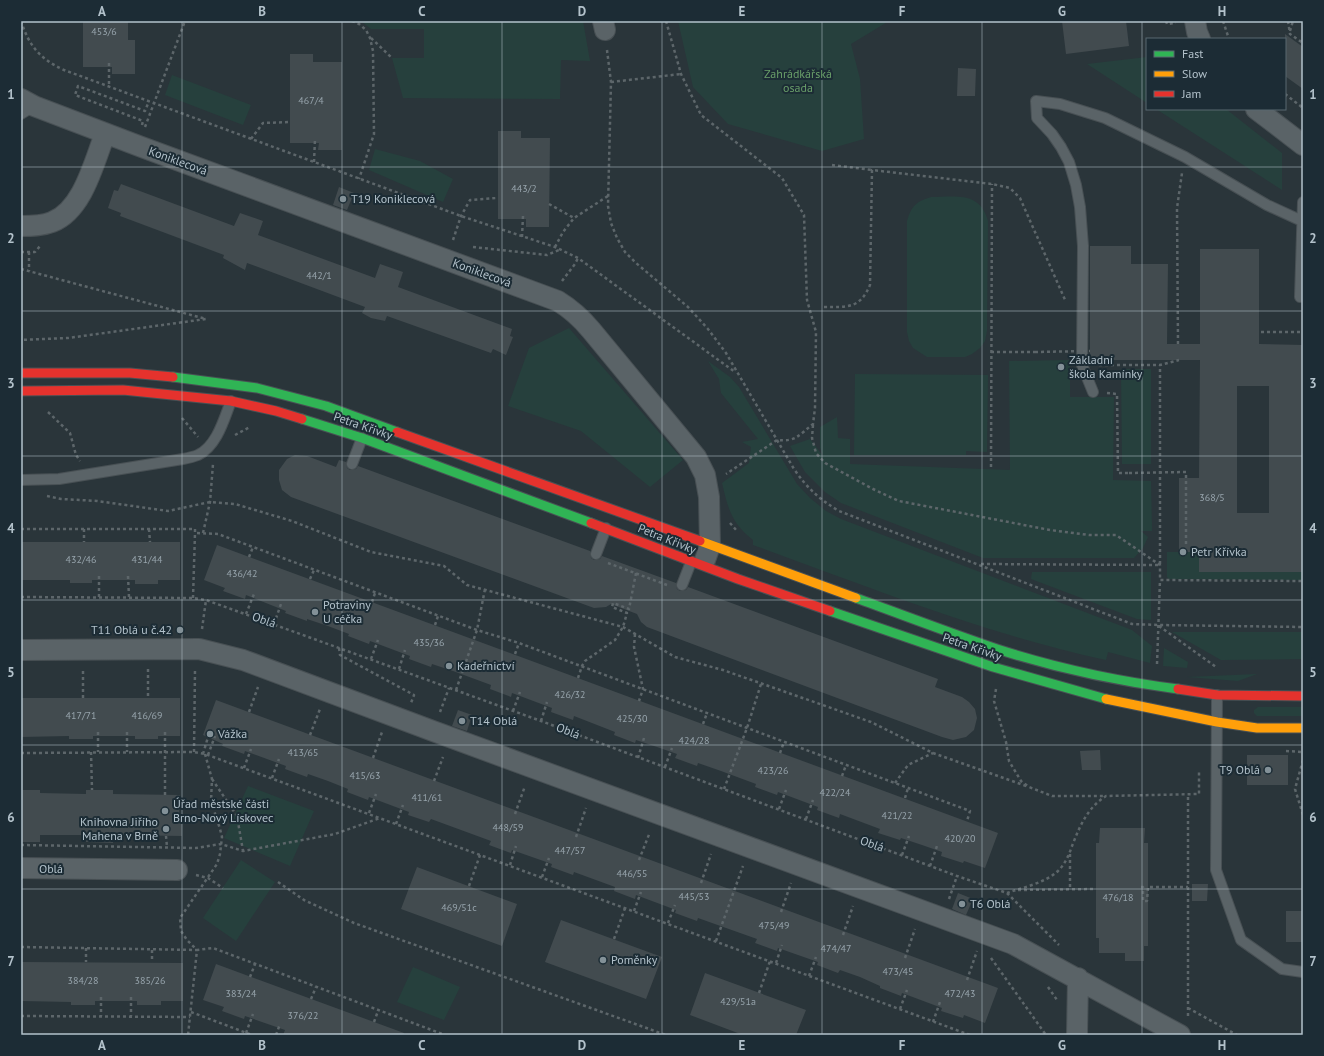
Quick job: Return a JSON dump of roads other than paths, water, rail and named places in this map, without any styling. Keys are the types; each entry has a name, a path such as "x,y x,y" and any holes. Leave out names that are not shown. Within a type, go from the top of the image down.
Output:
{"street":[{"path":"1195,21 1200,38"},
{"name":"Koniklecová","path":"25,107 105,134 558,301 576,313 696,457 700,464 705,475 709,497 710,546 697,564"},
{"path":"1257,110 1303,145"},
{"path":"21,226 34,226 51,222 70,210 82,193 105,134"},
{"name":"Petra Křivky","path":"21,373 130,373 193,379 257,388 326,406 997,650 1107,678 1217,695 1303,696"},
{"name":"Petra Křivky","path":"21,391 123,390 231,402 276,411 362,438 606,528 697,564 993,667 1099,698 1217,722 1257,728 1303,728"},
{"path":"21,650 199,649 243,660 1013,944 1078,978 1184,1027"},
{"name":"Oblá","path":"21,868 177,870"},
{"path":"1077,1035 1078,978"}],"lane":[{"path":"1093,392 1082,365 1083,246 1080,207 1076,185 1069,162 1052,134 1037,118 1036,101 1060,104 1105,118 1185,157 1267,206 1302,221"},
{"path":"1300,297 1303,202"},
{"path":"22,480 59,478 88,474 183,459 198,455 212,444 231,402"},
{"path":"352,464 362,438"},
{"path":"599,557 606,528"},
{"path":"682,585 697,564"},
{"path":"1217,695 1216,870 1241,940 1282,969 1303,972"}],"place":[{"name":"T19 Koniklecová","path":"343,199"},
{"name":"Základní škola Kamínky","path":"1061,367"},
{"name":"Petr Křívka","path":"1183,552"},
{"name":"Potraviny U céčka","path":"315,612"},
{"name":"T11 Oblá u č.42","path":"180,630"},
{"name":"Kadeřnictví","path":"449,666"},
{"name":"T14 Oblá","path":"462,721"},
{"name":"Vážka","path":"210,734"},
{"name":"T9 Oblá","path":"1268,770"},
{"name":"Úřad městské části Brno-Nový Lískovec","path":"165,811"},
{"name":"Knihovna Jiřího Mahena v Brně","path":"166,829"},
{"name":"T6 Oblá","path":"962,904"},
{"name":"Poměnky","path":"603,960"}],"park label":[{"name":"Zahrádkářská osada","path":"798,81"}]}
